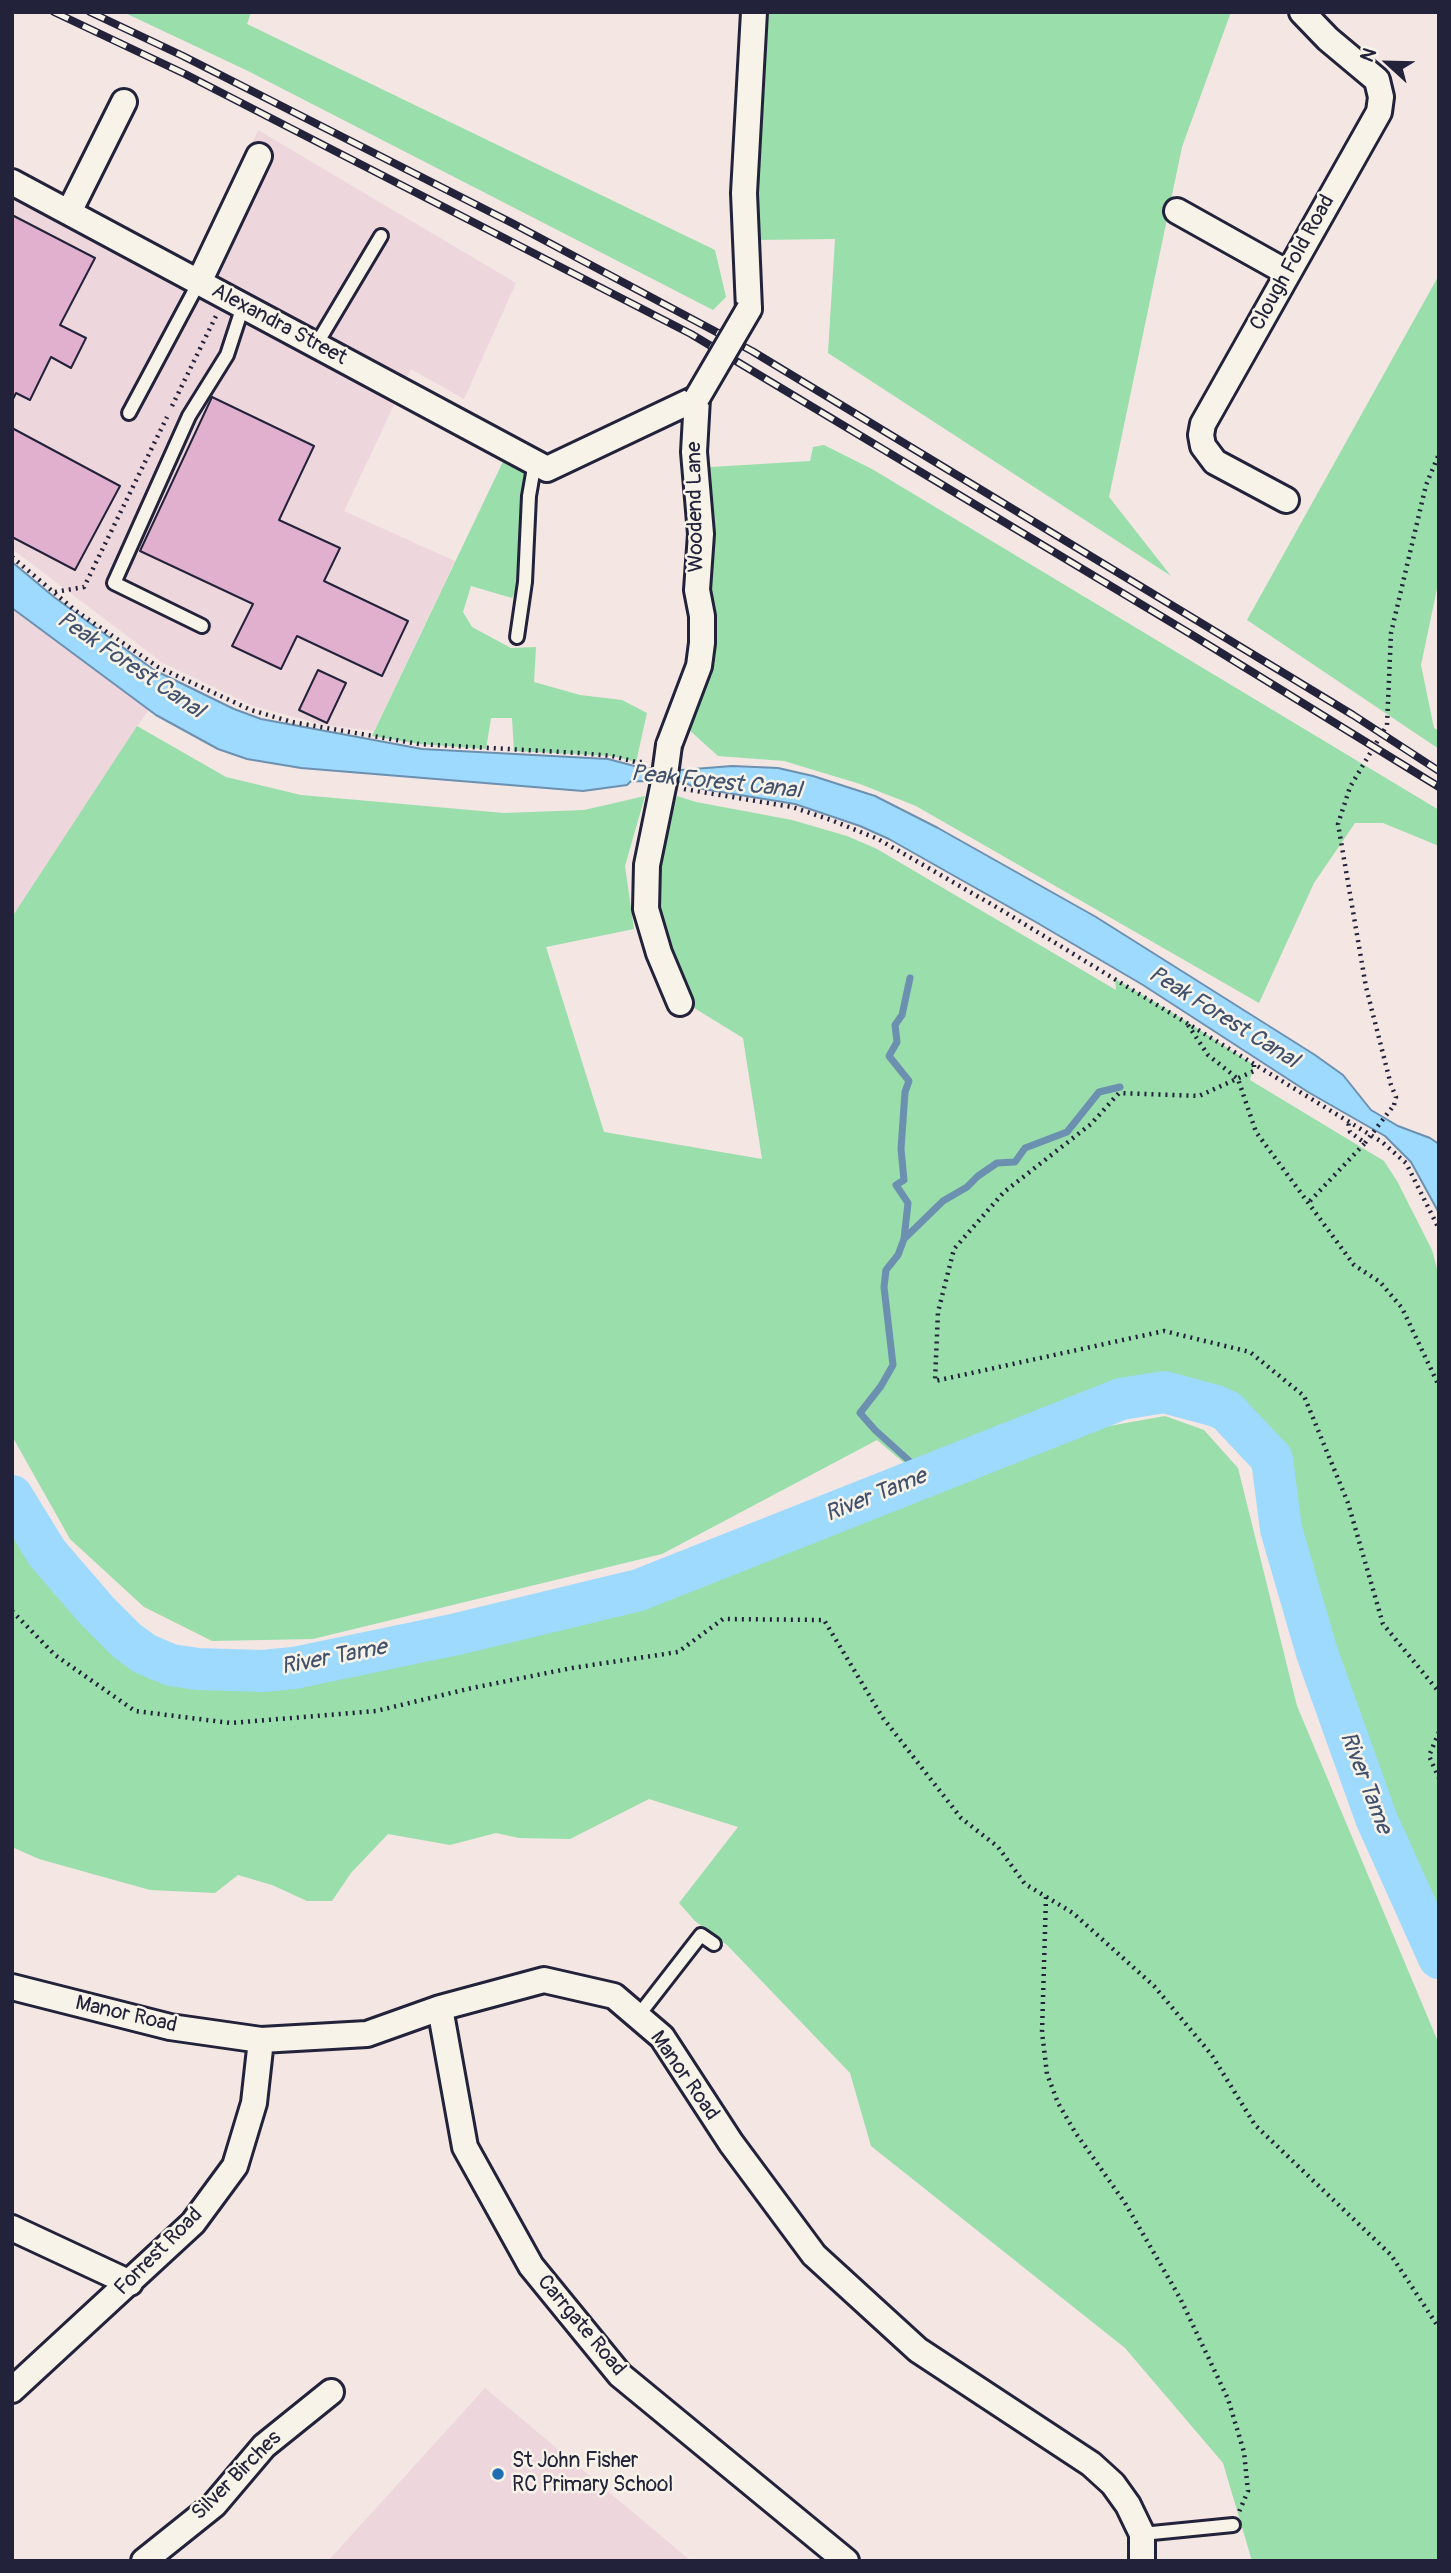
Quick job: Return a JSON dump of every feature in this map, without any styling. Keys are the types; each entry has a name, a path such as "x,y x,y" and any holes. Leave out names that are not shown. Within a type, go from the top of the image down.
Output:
{"street":[{"name":"Woodend Lane","path":"680,1003 659,953 646,909 647,864 671,794 669,745 699,666 702,643 702,615 697,590 701,534 694,452 697,398 749,309 744,193 754,12"},
{"name":"Clough Fold Road","path":"1286,500 1215,462 1203,446 1201,435 1202,424 1379,112 1381,97 1377,79 1328,39 1302,12"},
{"path":"69,212 124,102"},
{"path":"199,282 258,156"},
{"name":"Alexandra Street","path":"12,182 541,466"},
{"path":"1177,211 1286,272"},
{"path":"541,466 697,398"},
{"name":"Manor Road","path":"12,1987 170,2027 261,2040 367,2035 440,2008 544,1980 614,1996 662,2037 731,2143 814,2255 918,2350 1091,2464 1113,2484 1128,2505 1142,2535 1142,2561"},
{"name":"Carrgate Road","path":"440,2008 465,2147 531,2266 620,2375 846,2561"},
{"name":"Forrest Road","path":"12,2390 193,2223 235,2166 254,2103 261,2040"},
{"path":"12,2228 130,2283"},
{"name":"Silver Birches","path":"144,2561 214,2505 264,2446 331,2392"}],"lane":[{"path":"316,345 381,236"},
{"path":"130,413 199,282"},
{"path":"202,626 114,583 188,416 227,355 234,301"},
{"path":"517,637 525,582 529,496 541,466"},
{"path":"638,2017 701,1935 714,1944"},
{"path":"1142,2535 1233,2525"}],"path":[{"path":"54,592 84,587 234,301"},
{"path":"1310,1201 1365,1143 1394,1105 1396,1097 1366,987 1338,824 1350,787 1387,725 1391,633 1426,485 1439,454"},
{"path":"12,557 76,611 158,667 251,710 292,722 419,744 612,755 636,762 648,762"},
{"path":"671,794 792,807 878,839 998,908 1382,1142 1406,1163 1439,1229"},
{"path":"1185,1021 1209,1055 1238,1079 1256,1132 1310,1201 1354,1265 1380,1282 1402,1308 1439,1386"},
{"path":"1254,1065 1254,1071 1199,1096 1119,1093 1091,1124 1004,1192 954,1249 938,1312 935,1381 1164,1331 1250,1352 1304,1396 1348,1503 1383,1624 1439,1692"},
{"path":"1348,1121 1350,1132 1365,1143"},
{"path":"12,1611 55,1656 135,1711 231,1723 376,1711 572,1668 678,1652 723,1619 824,1620 883,1718 961,1818 998,1847 1025,1884 1073,1913 1154,1986 1211,2054 1255,2125 1391,2256 1439,2328"},
{"path":"1439,1732 1429,1756 1439,1777"},
{"path":"1046,1897 1042,2032 1047,2074 1058,2103 1125,2203 1180,2298 1228,2399 1244,2452 1248,2491 1233,2525"}],"shaded area":[{"path":"258,130 516,283 464,399 411,369 344,511 455,561 374,731 325,725 253,706 163,663 12,549 12,166 196,264"},
{"path":"12,585 160,692 12,917"},
{"name":"St John Fisher RC Primary School","path":"485,2388 691,2561 328,2561"}],"green space":[{"path":"123,12 251,12 247,24 715,250 726,297 713,310 248,71"},
{"path":"765,12 1231,12 1182,147 1109,497 1171,576 828,353 835,239 754,240"},
{"path":"1439,275 1439,579 1421,665 1434,728 1439,731 1439,749 1247,620"},
{"path":"824,445 872,469 1439,810 1439,846 1383,823 1355,823 1314,883 1259,1003 916,806 860,784 784,761 718,756 687,728 711,672 715,625 712,532 695,468 810,461 813,447"},
{"path":"509,449 547,469 537,490 520,582 512,598 471,586 463,612 472,627 511,648 536,647 534,682 580,695 622,700 647,713 636,762 612,756 514,751 512,718 491,718 486,749 419,744 372,736"},
{"path":"137,726 226,777 301,795 504,813 584,810 645,796 625,866 634,929 546,947 604,1132 762,1159 743,1038 678,998 646,909 659,814 671,815 677,796 792,820 847,836 877,849 1116,990 1115,979 1173,1013 1254,1065 1250,1080 1384,1161 1432,1250 1439,1276 1439,1958 1376,1818 1317,1653 1281,1529 1272,1459 1227,1411 1185,1396 1164,1392 1121,1399 922,1478 877,1440 662,1554 313,1639 212,1641 144,1607 70,1539 12,1436 12,917"},
{"path":"1165,1416 1204,1430 1238,1468 1297,1706 1439,2044 1439,2561 1252,2561 1223,2463 1125,2348 871,2146 850,2073 727,1945 695,1921 679,1903 738,1827 649,1799 570,1839 519,1838 496,1833 450,1845 388,1834 351,1873 332,1901 307,1901 272,1885 238,1875 215,1893 150,1890 39,1859 12,1847 12,1496 47,1553 97,1611 127,1641 145,1654 171,1665 198,1669 262,1671 294,1668 457,1634 639,1590 733,1553 735,1570 1098,1428"}],"water":[{"name":"Peak Forest Canal","path":"12,562 54,597 154,670 234,709 261,719 422,749 608,759 642,768 778,768 875,796 938,828 1096,917 1315,1055 1343,1075 1371,1110 1398,1126 1439,1144 1439,1213 1411,1162 1385,1136 1308,1092 1143,985 889,839 795,804 697,788 683,782 631,781 627,785 583,791 301,768 247,759 218,749 156,715 12,608"}],"building":[{"path":"12,215 95,258 60,325 86,338 71,368 51,357 30,400 16,393 12,401"},
{"path":"212,397 314,446 279,520 340,548 324,581 408,621 382,676 297,636 281,669 232,646 253,604 140,551"},
{"path":"12,428 120,486 75,570 12,537"},
{"path":"318,670 346,683 327,723 299,710"}],"waterway":[{"path":"910,978 902,1015 895,1025 897,1042 889,1056 909,1081 905,1092 901,1149 904,1180 896,1185 908,1203 904,1239 898,1255 886,1270 884,1287 893,1365 860,1413 926,1476"},
{"path":"904,1239 943,1201 967,1187 978,1176 997,1163 1015,1162 1025,1148 1067,1132 1099,1092 1120,1087"},
{"name":"River Tame","path":"12,1496 47,1553 97,1611 127,1641 145,1654 171,1665 198,1669 262,1671 294,1668 457,1634 639,1590 1121,1399 1164,1392 1216,1406 1227,1411 1272,1459 1281,1529 1317,1653 1376,1818 1439,1958"}],"railway":[{"path":"54,12 185,74 691,334 1189,633 1439,787"},
{"path":"90,12 183,56 512,223 752,351 1353,715 1439,771"}],"place":[{"name":"St John Fisher RC Primary School","path":"498,2474"}]}
